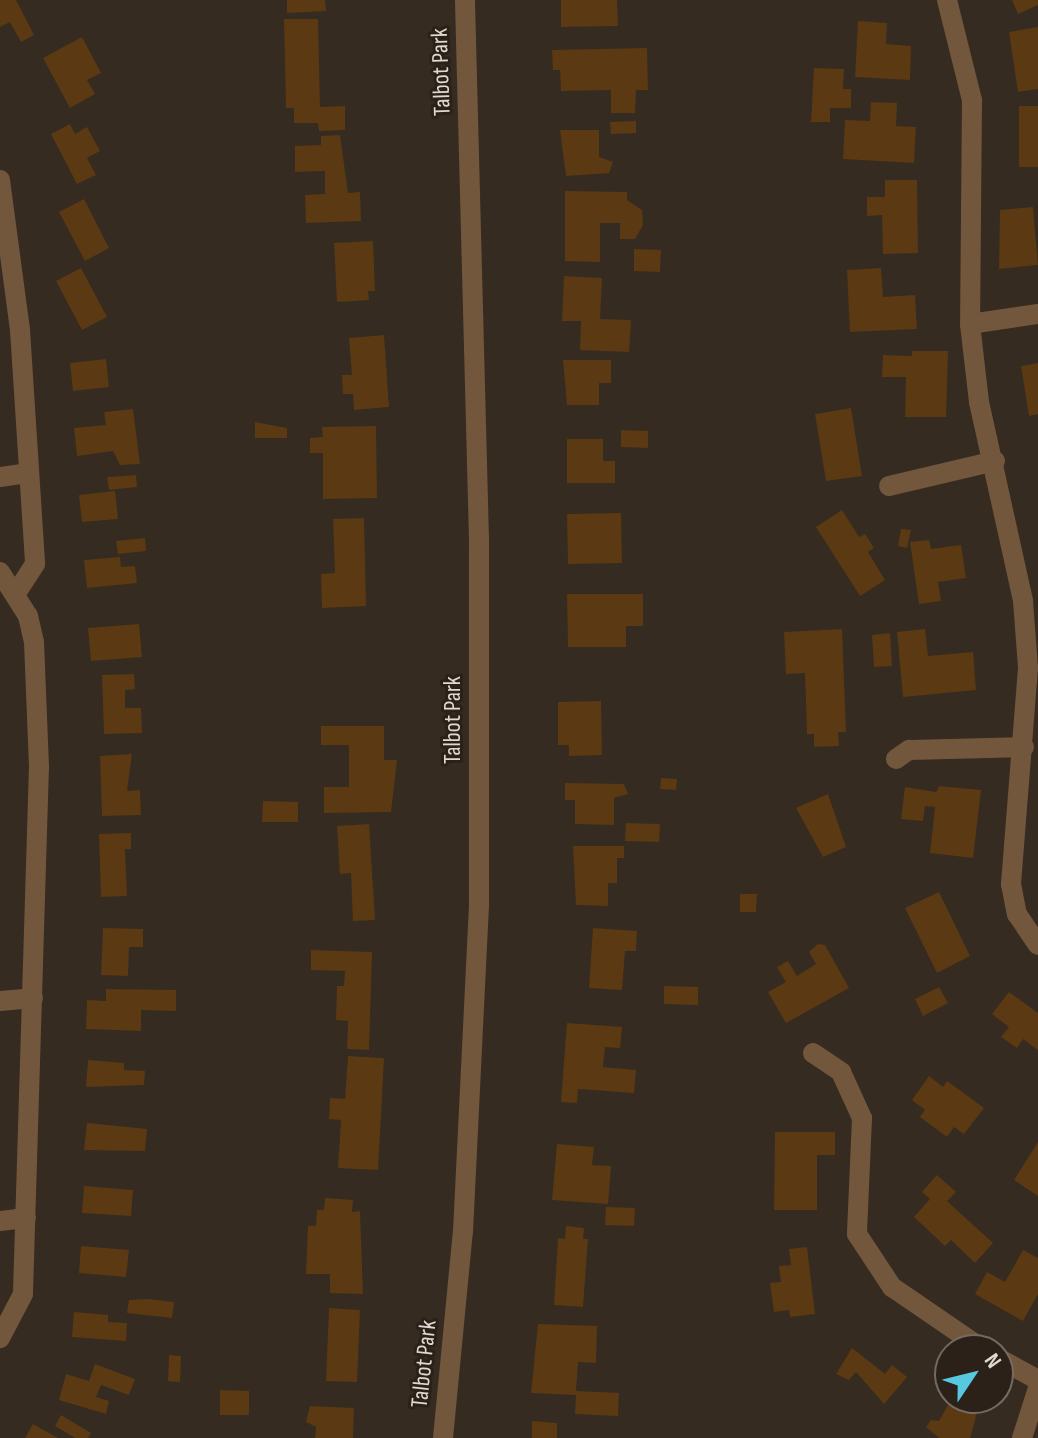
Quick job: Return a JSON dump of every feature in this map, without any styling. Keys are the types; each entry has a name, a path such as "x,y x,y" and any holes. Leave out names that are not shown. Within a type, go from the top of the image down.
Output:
{"street":[{"name":"Talbot Park","path":"443,1438 463,1232 479,906 479,540 465,0"},
{"path":"947,0 972,100 970,324 979,402 1030,600 1024,747 1011,884 1017,914 1038,945"},
{"path":"0,180 20,330 35,564 16,593"},
{"path":"970,324 1038,314"},
{"path":"889,486 995,461"},
{"path":"0,477 29,473"},
{"path":"0,572 16,593 34,642 39,766 23,1294 0,1338"},
{"path":"896,759 909,750 1024,747"},
{"path":"0,1001 33,998"},
{"path":"813,1053 841,1072 862,1118 857,1234 892,1287 961,1334"},
{"path":"0,1221 26,1218"},
{"path":"1014,1367 1038,1380"},
{"path":"1022,1438 1038,1388"}],"building":[{"path":"0,0 16,0 34,35 21,42 10,22 0,27"},
{"path":"287,0 325,0 326,11 287,13"},
{"path":"561,0 617,0 618,26 561,27"},
{"path":"1012,0 1038,0 1038,5 1018,14"},
{"path":"284,19 318,19 320,107 345,106 345,130 319,131 318,123 294,123 294,108 286,108"},
{"path":"858,21 887,23 886,44 911,46 910,80 855,77"},
{"path":"1038,27 1038,89 1018,92 1009,32"},
{"path":"82,37 101,73 87,80 95,94 70,108 43,58"},
{"path":"647,48 648,90 636,90 635,113 611,113 611,90 561,91 560,70 553,70 552,50"},
{"path":"814,68 844,69 843,89 851,89 851,108 830,108 830,122 811,122"},
{"path":"871,102 897,103 896,126 916,127 914,163 843,159 845,120 870,121"},
{"path":"1019,106 1038,106 1038,167 1019,167"},
{"path":"636,121 636,133 611,134 610,122"},
{"path":"70,124 75,134 87,127 100,151 87,158 96,175 77,184 51,134"},
{"path":"560,130 599,130 599,157 613,162 609,173 566,176"},
{"path":"340,135 348,193 360,192 361,221 306,223 305,195 325,194 325,171 295,172 295,146 321,145 321,136"},
{"path":"885,180 917,180 918,253 883,254 882,215 867,216 867,197 885,197"},
{"path":"565,191 627,192 627,200 642,210 643,225 635,239 620,239 620,223 600,223 600,262 565,261"},
{"path":"84,199 109,248 85,261 59,212"},
{"path":"1033,207 1038,265 999,269 1000,210"},
{"path":"373,241 375,291 368,291 369,300 337,302 334,243"},
{"path":"634,249 661,250 660,272 634,271"},
{"path":"81,268 107,317 82,330 56,281"},
{"path":"881,268 883,297 915,295 917,329 850,332 847,270"},
{"path":"564,276 602,278 600,319 631,320 629,352 580,350 581,321 562,321"},
{"path":"384,335 389,407 354,410 353,394 343,394 342,375 352,375 349,338"},
{"path":"912,351 948,351 946,417 905,417 906,377 882,377 883,355 912,356"},
{"path":"106,359 109,387 73,391 70,363"},
{"path":"563,360 611,360 611,383 599,383 599,405 567,405"},
{"path":"1038,363 1038,414 1029,416 1021,366"},
{"path":"851,408 862,476 826,481 815,414"},
{"path":"133,409 140,464 120,465 113,451 77,456 74,428 106,425 104,412"},
{"path":"255,422 287,428 287,438 255,438"},
{"path":"376,426 377,498 323,499 323,453 310,453 310,438 323,437 322,427"},
{"path":"621,430 648,431 648,448 621,447"},
{"path":"567,439 603,439 603,461 615,461 615,483 567,483"},
{"path":"136,475 137,487 109,490 107,477"},
{"path":"115,491 118,519 82,522 79,495"},
{"path":"842,510 859,537 865,534 874,548 868,552 885,580 860,596 816,527"},
{"path":"621,513 622,563 568,564 567,514"},
{"path":"364,518 366,606 322,608 321,574 335,573 333,519"},
{"path":"901,529 911,530 907,548 898,546"},
{"path":"145,538 146,551 118,554 116,541"},
{"path":"929,540 931,549 961,545 966,578 938,582 941,601 919,604 910,542"},
{"path":"120,557 121,567 135,566 137,583 87,588 84,560"},
{"path":"567,594 643,594 643,626 626,626 626,647 568,647"},
{"path":"139,624 142,657 91,661 88,628"},
{"path":"842,629 846,732 838,732 839,746 814,747 814,734 807,734 805,673 786,674 784,632"},
{"path":"925,629 928,656 973,652 976,690 903,697 897,632"},
{"path":"890,633 892,666 874,667 872,635"},
{"path":"134,674 135,689 125,690 125,708 141,708 142,733 104,734 102,675"},
{"path":"601,701 602,755 569,756 569,745 558,745 558,702"},
{"path":"321,726 384,726 384,760 397,760 391,812 324,813 324,787 349,787 349,745 321,745"},
{"path":"132,754 127,791 140,790 141,815 102,816 100,756"},
{"path":"661,778 677,779 676,790 660,789"},
{"path":"565,783 624,784 628,794 614,798 614,825 575,824 575,800 565,800"},
{"path":"939,786 981,790 973,858 930,853 935,807 925,806 923,821 901,819 905,787 936,792"},
{"path":"828,794 846,847 823,857 796,808"},
{"path":"263,801 298,802 298,822 262,822"},
{"path":"626,823 660,824 659,842 625,841"},
{"path":"369,824 375,920 353,921 351,873 340,874 337,826"},
{"path":"131,833 131,849 125,849 127,896 101,897 99,834"},
{"path":"573,846 624,846 624,858 617,858 617,883 608,883 608,906 576,905"},
{"path":"939,892 970,956 937,973 905,908"},
{"path":"740,894 757,894 756,912 740,912"},
{"path":"103,928 143,929 143,947 129,947 128,976 101,975"},
{"path":"593,928 637,931 636,951 625,951 622,990 589,988"},
{"path":"818,944 825,945 849,988 786,1023 768,992 786,982 777,967 788,961 797,976 816,964 809,952"},
{"path":"311,950 372,952 369,1050 347,1049 348,1021 336,1020 337,986 344,986 345,971 311,970"},
{"path":"664,986 698,987 698,1005 664,1004"},
{"path":"939,987 948,1003 923,1016 915,999"},
{"path":"106,989 176,990 176,1011 141,1010 141,1031 86,1029 87,1000 106,1001"},
{"path":"1009,992 1038,1013 1038,1050 1023,1039 1017,1048 1001,1037 1009,1027 992,1014"},
{"path":"567,1023 622,1027 620,1048 605,1047 603,1067 636,1070 634,1093 578,1089 577,1103 561,1102"},
{"path":"348,1056 384,1058 378,1170 338,1168 341,1120 329,1119 330,1098 345,1099"},
{"path":"88,1060 124,1063 124,1070 145,1071 144,1085 86,1087"},
{"path":"929,1076 943,1087 947,1081 984,1108 964,1134 954,1127 947,1137 920,1117 925,1110 912,1100"},
{"path":"87,1123 147,1129 145,1151 84,1150"},
{"path":"775,1132 835,1132 835,1155 817,1155 817,1210 774,1210"},
{"path":"1038,1142 1038,1196 1014,1180"},
{"path":"557,1144 594,1147 592,1165 611,1166 608,1204 552,1200"},
{"path":"937,1175 956,1192 947,1201 993,1243 975,1263 951,1240 945,1246 914,1217 930,1199 922,1192"},
{"path":"84,1186 133,1190 131,1216 82,1213"},
{"path":"325,1198 353,1200 352,1212 360,1211 363,1294 330,1293 330,1274 306,1274 308,1226 316,1226 317,1210 324,1210"},
{"path":"606,1207 635,1208 634,1226 605,1225"},
{"path":"566,1226 584,1228 583,1239 588,1239 583,1307 554,1305 558,1238 565,1239"},
{"path":"81,1246 129,1250 126,1277 79,1273"},
{"path":"807,1247 815,1314 790,1317 789,1310 774,1312 770,1283 781,1282 779,1266 791,1265 789,1249"},
{"path":"1023,1250 1038,1258 1038,1294 1023,1321 975,1294 987,1272 1005,1282"},
{"path":"129,1300 174,1302 172,1318 127,1313"},
{"path":"329,1308 360,1310 357,1382 326,1381"},
{"path":"74,1312 108,1315 108,1322 127,1323 126,1341 72,1337"},
{"path":"538,1324 597,1326 596,1363 578,1362 576,1391 619,1393 618,1416 575,1414 576,1395 531,1393"},
{"path":"852,1348 885,1374 892,1365 907,1377 884,1404 856,1372 849,1380 836,1374"},
{"path":"169,1355 181,1356 180,1382 168,1381"},
{"path":"95,1364 135,1379 129,1395 101,1385 96,1397 109,1401 106,1414 59,1400 66,1374 89,1381"},
{"path":"220,1390 249,1391 249,1415 220,1415"},
{"path":"310,1406 354,1408 353,1438 315,1438 316,1427 306,1422"},
{"path":"943,1414 977,1414 970,1438 939,1438 926,1427 931,1420 939,1421"},
{"path":"61,1415 91,1433 88,1438 75,1438 55,1426"},
{"path":"532,1421 557,1423 557,1438 532,1438"},
{"path":"33,1424 58,1438 25,1438"}]}
